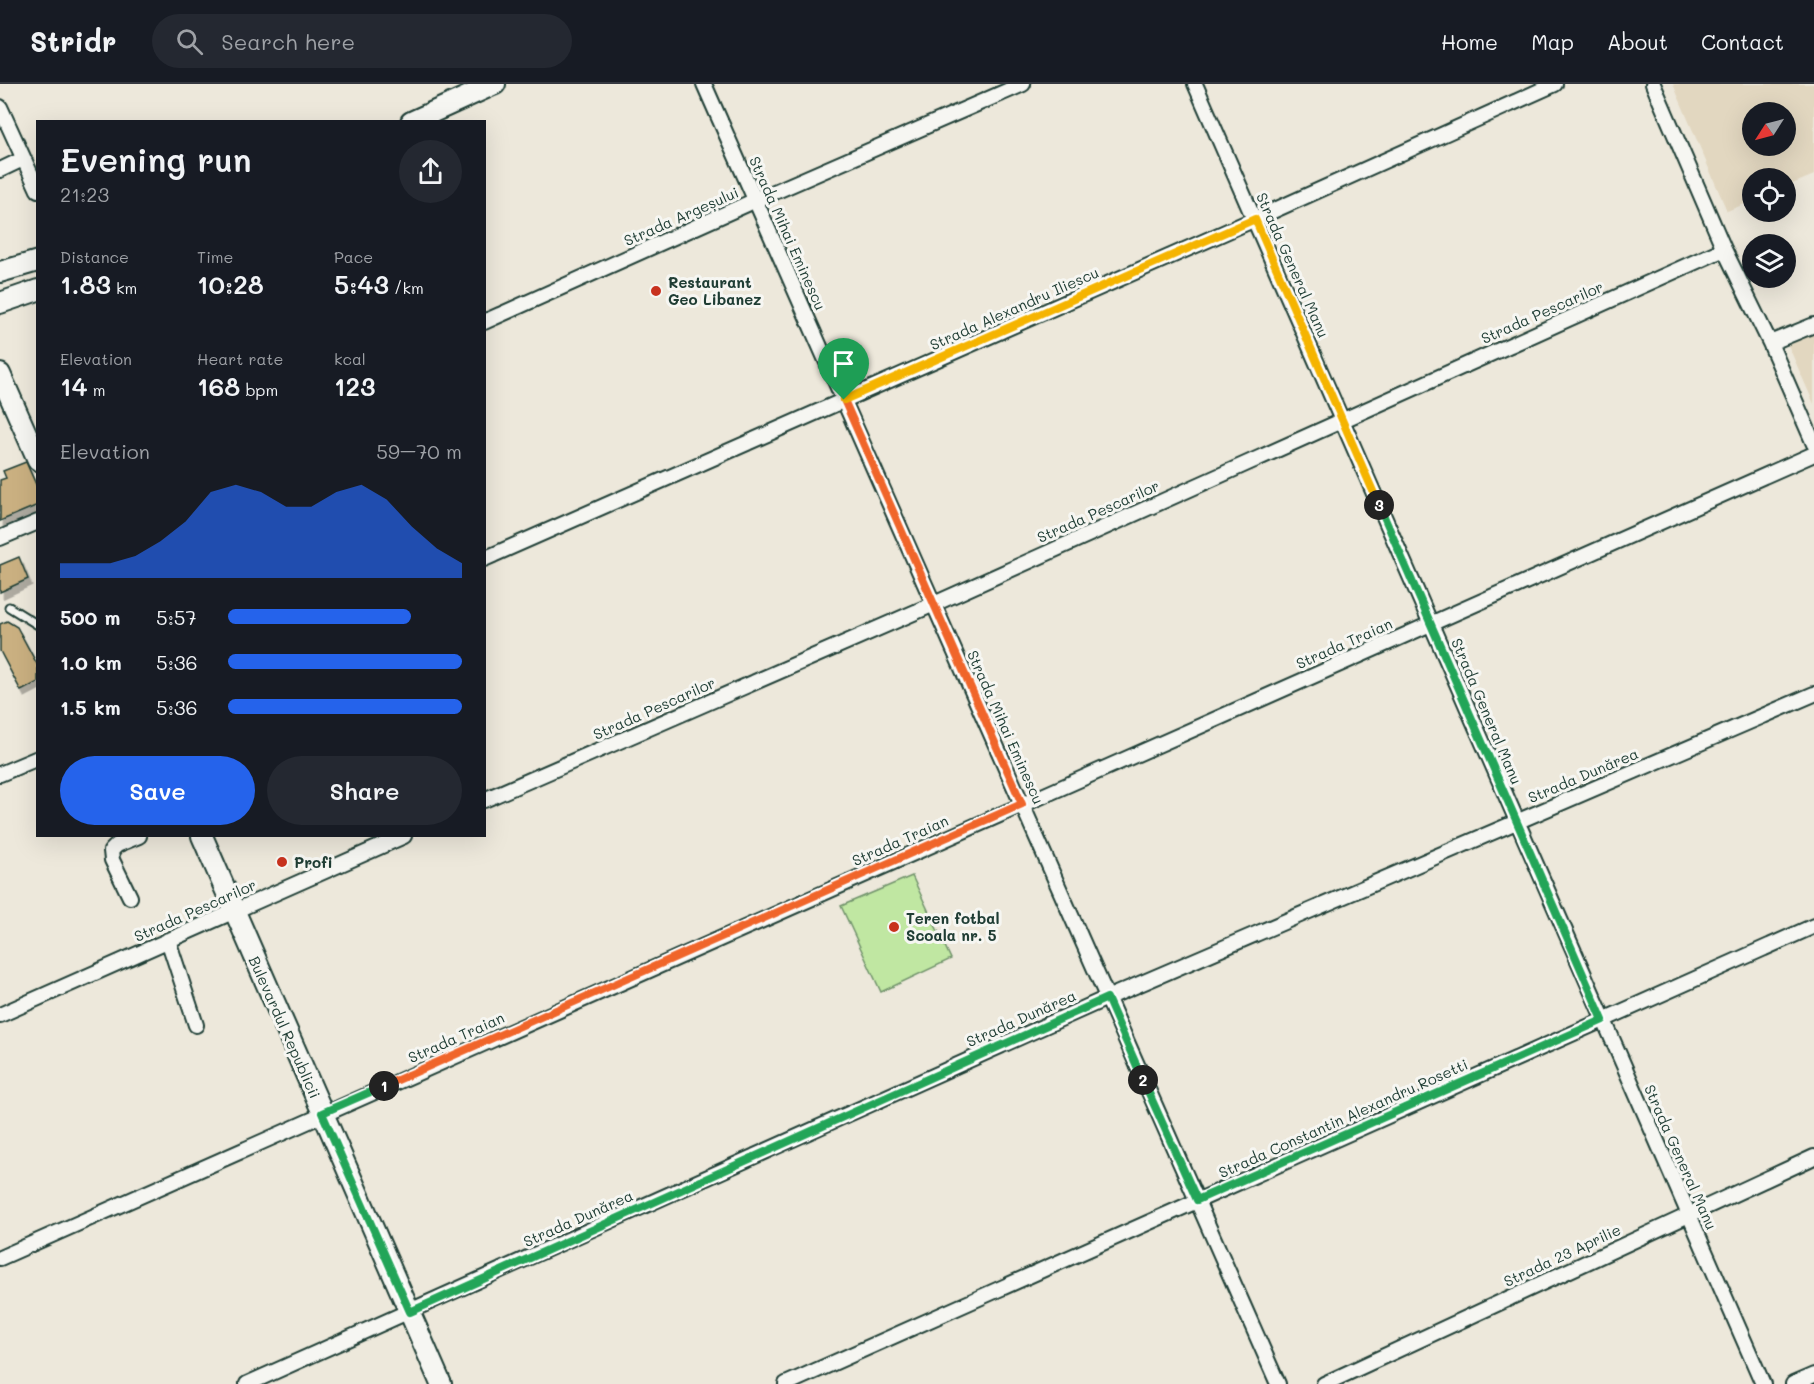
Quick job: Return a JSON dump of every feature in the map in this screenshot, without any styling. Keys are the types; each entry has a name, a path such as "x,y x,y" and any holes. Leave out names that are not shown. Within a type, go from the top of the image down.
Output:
{"street":[{"path":"415,120 495,84"},
{"name":"Strada Mihai Eminescu","path":"704,84 1278,1384"},
{"name":"Strada Argeșului","path":"486,321 1023,84"},
{"name":"Strada General Manu","path":"1195,84 1763,1384"},
{"name":"Strada Alexandru Iliescu","path":"486,559 1555,84"},
{"path":"1653,84 1724,249 1770,343 1814,444"},
{"path":"0,107 36,186"},
{"path":"0,170 23,159"},
{"name":"Strada Pescarilor","path":"486,799 934,604 1724,249"},
{"path":"0,272 36,262"},
{"path":"0,303 36,291"},
{"path":"1770,343 1814,325"},
{"path":"0,374 36,455"},
{"name":"Strada Traian","path":"0,1257 1814,454"},
{"path":"0,538 36,523"},
{"name":"Strada Dunărea","path":"247,1384 1107,998 1814,694"},
{"path":"0,774 36,759"},
{"path":"130,897 112,860 111,851 117,845 137,837"},
{"name":"Bulevardul Republicii","path":"201,837 441,1384"},
{"name":"Strada Pescarilor","path":"0,1015 234,911 381,840 398,837"},
{"name":"Strada Constantin Alexandru Rosetti","path":"786,1384 1814,926"},
{"path":"168,940 196,1025"},
{"name":"Strada 23 Aprilie","path":"1324,1384 1814,1156"},
{"path":"1793,1384 1814,1375"}],"lane":[{"path":"9,607 36,624"}],"shaded area":[{"path":"1673,84 1814,84 1814,175 1796,182 1796,168 1742,168 1742,205 1727,211"},
{"path":"1814,334 1814,404 1788,345"}],"green space":[{"name":"Teren fotbal Scoala nr. 5","path":"912,876 951,959 881,992 841,906"}],"building":[{"path":"26,462 36,484 36,506 0,521 0,480 6,478 3,471"},
{"path":"19,557 28,579 0,592 0,565"},
{"path":"7,621 17,627 36,662 36,683 21,691 0,651 0,624"}],"place":[{"name":"Restaurant Geo Libanez","path":"656,291"},
{"name":"Profi","path":"282,862"},
{"name":"Teren fotbal Scoala nr. 5","path":"894,927"}],"route":[{"path":"1255,219 1603,1020 1197,1200 1107,998 410,1312 322,1113 1022,804 844,400 1255,219"}]}
